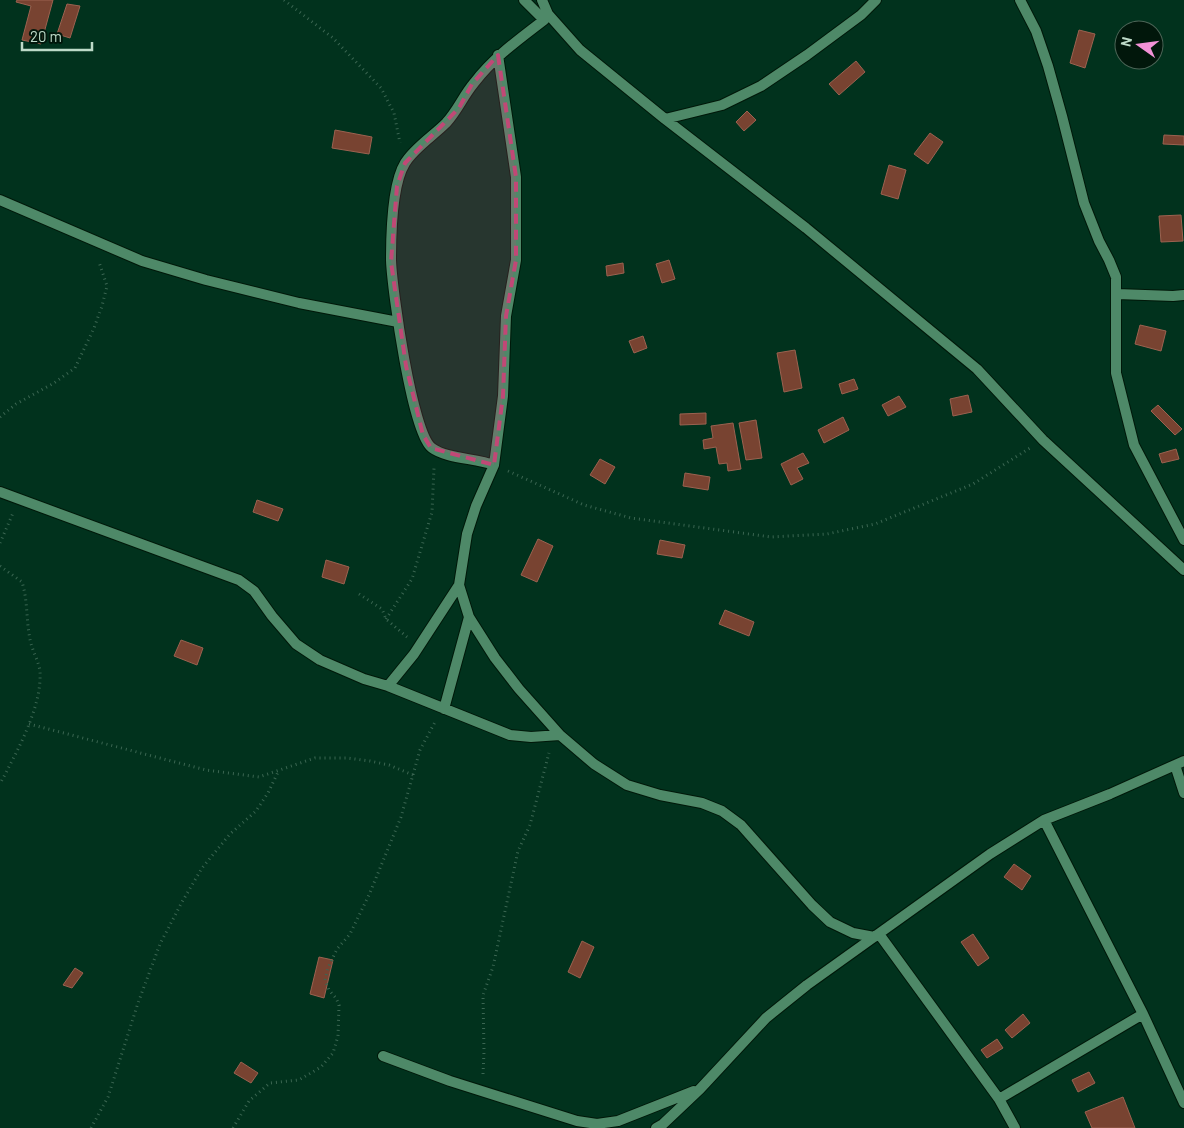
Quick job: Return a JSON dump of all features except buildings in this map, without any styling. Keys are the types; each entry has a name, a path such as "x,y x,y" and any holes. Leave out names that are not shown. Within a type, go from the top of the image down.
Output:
{"street":[{"path":"524,0 546,17 580,50 665,119 806,228 977,369 1043,440 1184,570"},
{"path":"542,0 546,17"},
{"path":"665,119 722,106 761,86 855,20 876,0"},
{"path":"1020,0 1036,31 1048,66 1084,203 1116,277 1116,373 1134,444 1184,540"},
{"path":"494,465 431,448 423,435 415,408 398,322 391,262 392,220 397,186 405,163 459,108 472,84 498,55 546,17"},
{"path":"388,686 414,654 459,585 467,534 476,506 494,465 503,396 506,316 516,260 516,177 498,55"},
{"path":"0,200 142,261 206,280 299,303 398,322"},
{"path":"1117,294 1173,296 1184,294"},
{"path":"0,492 239,580 254,591 296,644 320,660 364,679 388,686 510,735 531,737 557,735"},
{"path":"459,585 468,617 495,658 557,735 594,764 627,785 660,795 702,803 722,811 741,825 812,905 830,922 853,933 877,936 999,1099 1015,1128"},
{"path":"444,709 468,617"},
{"path":"662,1127 766,1018 807,985 990,854 1044,820 1110,794 1180,763 1184,793"},
{"path":"1044,820 1143,1014 1184,1103"},
{"path":"999,1099 1143,1014"},
{"path":"383,1056 450,1081 576,1121 597,1124 618,1121 700,1089"}],"path":[{"path":"284,0 333,38 381,88 394,113 405,163"},
{"path":"0,418 16,404 75,368 102,306 106,286 101,266 97,259"},
{"path":"494,465 584,505 631,518 771,537 827,534 875,524 973,484 1043,440"},
{"path":"386,619 412,579 432,512 434,475 431,448"},
{"path":"0,543 19,499"},
{"path":"0,566 22,582 29,638 40,670 40,683 29,724 0,784"},
{"path":"358,594 382,609 386,619 415,643 414,654"},
{"path":"233,1128 249,1101 270,1083 299,1080 321,1067 333,1053 338,1036 340,1005 329,990 325,980 328,968 337,949 350,934 369,895 401,817 420,750 428,733 444,709"},
{"path":"29,724 236,776 259,777 315,758 347,758 380,763 413,775"},
{"path":"482,1091 484,1052 483,995 493,967 518,851 530,825 557,735"},
{"path":"91,1128 108,1097 138,1003 160,944 182,902 202,868 230,834 256,812 278,772"}],"highlighted area":[{"path":"498,55 516,177 516,260 506,316 503,396 494,465 431,448 423,435 406,366 391,262 397,186 405,163 459,108 472,84"}]}
